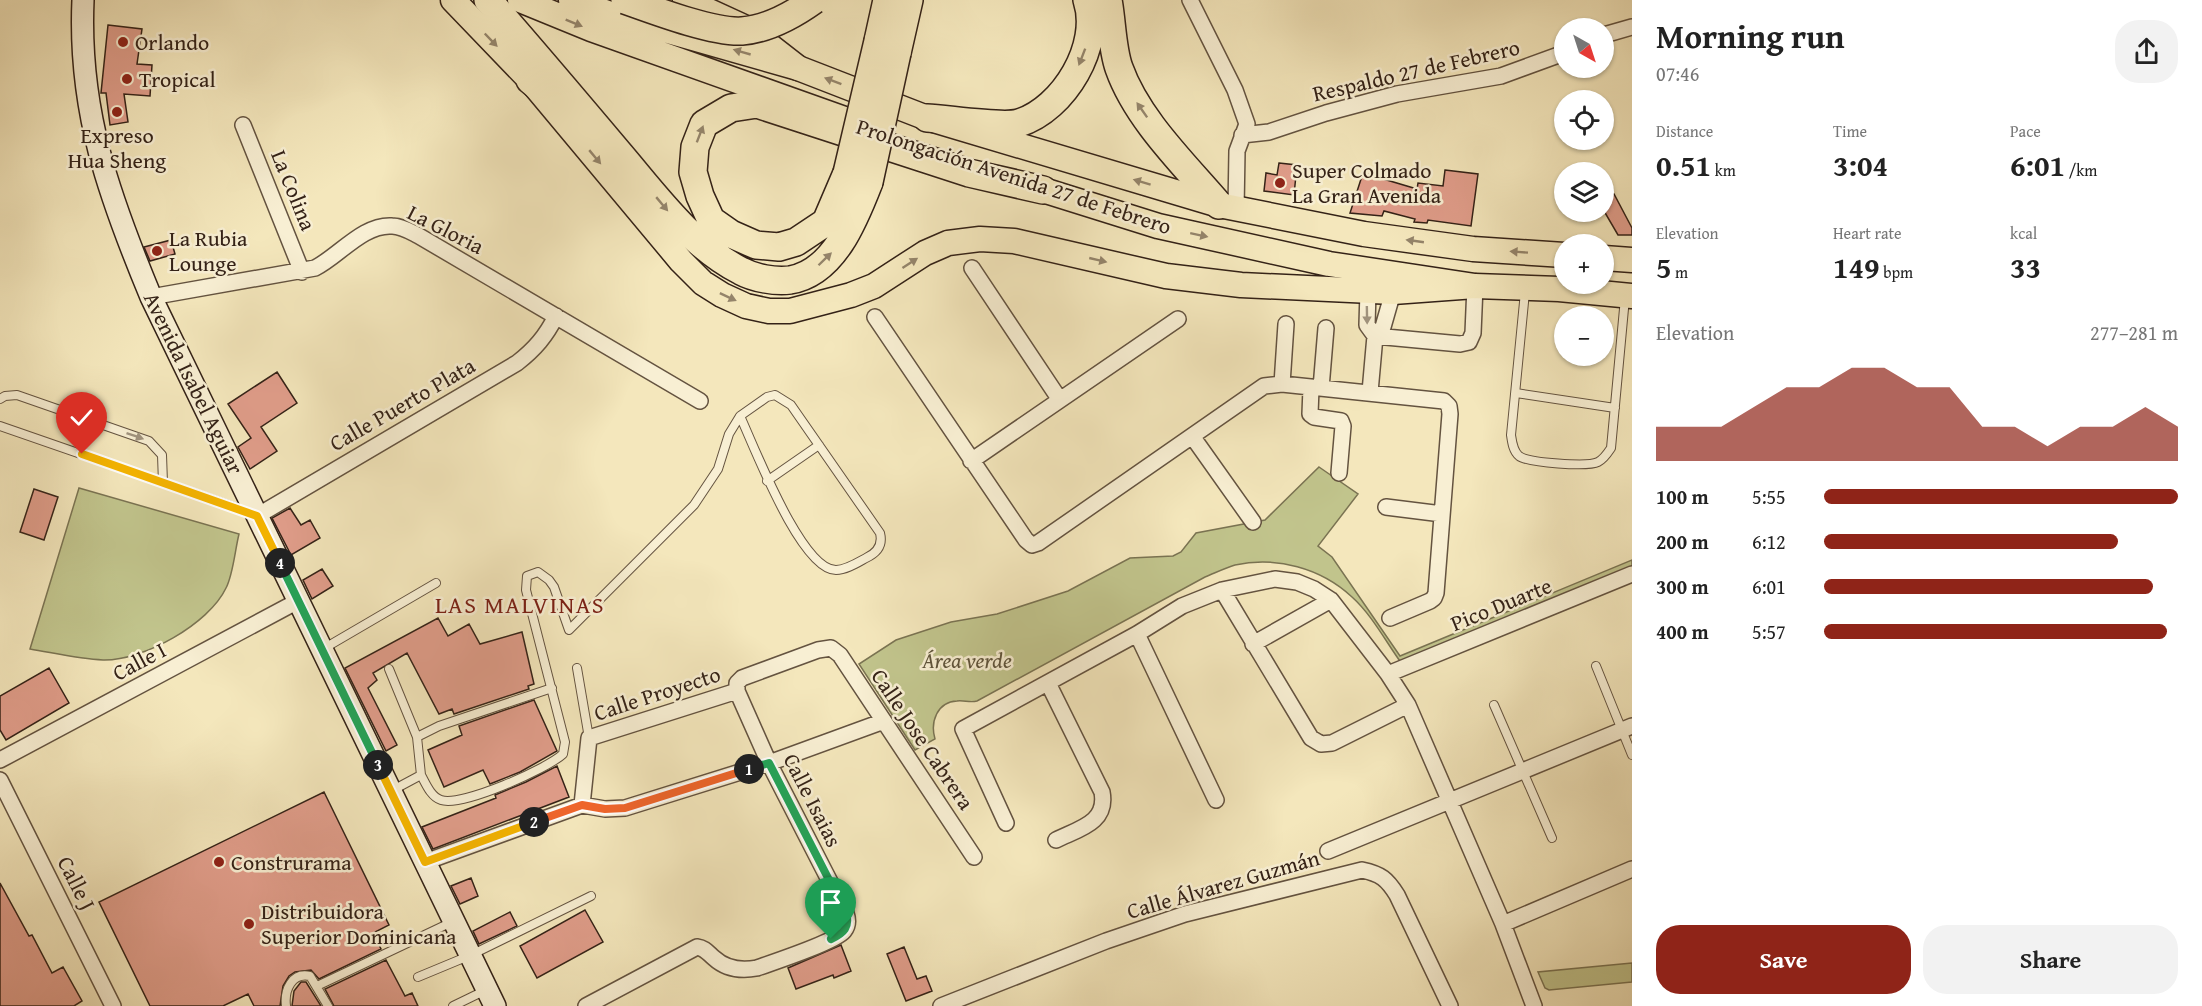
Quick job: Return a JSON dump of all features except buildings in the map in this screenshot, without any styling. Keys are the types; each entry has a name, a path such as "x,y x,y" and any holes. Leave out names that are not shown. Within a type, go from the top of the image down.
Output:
{"highway":[{"path":"488,0 670,213 705,246 742,272 765,279 790,280 820,265 837,247 852,225 858,177 888,47 909,0"},
{"path":"625,0 711,27 740,31 762,28 787,17 814,0"},
{"path":"886,0 888,47"},
{"path":"927,117 999,124 1018,123 1047,109 1069,85 1083,57 1089,35 1087,0"},
{"path":"1108,0 1119,66 1132,96 1166,143 1228,207"},
{"path":"530,80 618,152"},
{"path":"858,177 826,222 796,242 779,247 756,245 731,234 711,220 699,196 693,172 695,147 704,124 731,108 757,104 969,173 1042,190"}],"main road":[{"name":"Avenida Isabel Aguiar","path":"83,0 86,83 98,151 121,223 151,297 491,998"},
{"path":"453,0 530,80 681,261 703,283 746,306 769,311 790,311 825,303 873,286 925,253 948,243 980,239 1014,241 1166,276 1241,285 1393,292 1475,286"},
{"name":"Prolongación Avenida 27 de Febrero","path":"520,0 591,29 1042,190 1158,226 1329,264 1475,286 1525,287 1628,296"},
{"name":"Prolongación Avenida 27 de Febrero","path":"571,0 619,17 798,68 927,117 1228,207 1364,234 1473,249 1554,254"},
{"name":"Prolongación Avenida 27 de Febrero","path":"685,0 748,29 798,68"},
{"path":"1614,259 1632,260"}],"street":[{"path":"1190,0 1235,90 1247,124 1237,151 1228,207"},
{"path":"1614,32 1632,27"},
{"name":"Respaldo 27 de Febrero","path":"1242,135 1269,132 1326,113 1397,94 1501,76 1554,57"},
{"name":"La Colina","path":"243,125 302,272"},
{"name":"La Gloria","path":"151,297 302,272 327,262 364,234 381,227 393,226 406,229 419,236 700,401"},
{"path":"972,268 1060,400"},
{"path":"1368,291 1367,325 1375,336 1461,344 1469,342 1473,333 1475,286"},
{"path":"1370,392 1375,336 1383,327 1393,292"},
{"name":"Calle Puerto Plata","path":"257,516 517,363 534,350 546,335 555,316"},
{"path":"875,317 971,461 1026,540 1032,545 1264,386 1282,384 1444,401 1449,406 1450,414 1434,598 1390,618"},
{"path":"971,461 1178,319"},
{"path":"1282,384 1286,324"},
{"path":"1326,328 1310,414 1314,417 1341,422 1343,426 1339,473"},
{"path":"1192,436 1252,522"},
{"path":"1386,507 1442,514"},
{"name":"Pico Duarte","path":"1388,674 1632,574"},
{"path":"1006,823 963,729 1137,634 1182,606 1222,590 1275,579 1297,582 1314,589 1330,600 1388,674 1408,705 1503,924 1534,1006"},
{"path":"1222,590 1311,738 1321,744 1332,743 1408,705"},
{"path":"1253,644 1330,600"},
{"name":"Calle I","path":"0,760 298,601"},
{"path":"1137,634 1216,800"},
{"name":"Calle Proyecto","path":"589,738 737,691 737,683 742,678 818,650 831,648"},
{"name":"Calle Jose Cabrera","path":"831,648 840,655 974,857"},
{"path":"1048,682 1102,792 1103,800 1103,808 1091,823 1056,840"},
{"name":"Calle Isaias","path":"586,1006 697,947 705,949 722,965 748,970 831,939 848,924 846,913 769,763 737,691"},
{"path":"425,862 582,805 605,809 625,808 769,763 884,720"},
{"path":"1328,851 1627,728"},
{"path":"582,805 589,738"},
{"name":"Calle J","path":"0,780 113,1006"},
{"path":"1503,924 1632,869"},
{"name":"Calle Álvarez Guzmán","path":"941,1006 1106,941 1185,914 1362,870 1377,873 1389,883 1397,895 1450,1006"}],"lane":[{"path":"1525,287 1511,435 1514,449 1520,457 1529,460 1587,465 1598,462 1611,448 1628,296"},
{"path":"1516,393 1615,408"},
{"path":"0,399 17,395 149,441 162,455 163,483"},
{"path":"389,669 417,737 421,775 435,798 445,801 464,799 517,780 558,758 563,754 565,742 526,590 527,576 538,572 549,579 569,630 694,505 718,469 729,434 740,416 767,397 775,395 790,405 880,533 882,541 879,549 870,557 835,570 819,564 806,549 768,481 740,416"},
{"path":"0,426 257,516"},
{"path":"768,481 819,445"},
{"path":"322,649 436,583"},
{"path":"1596,666 1627,728 1632,755"},
{"path":"577,668 589,738"},
{"path":"417,737 439,726 552,688"},
{"path":"1494,705 1552,838"},
{"path":"391,791 421,775"},
{"path":"418,977 471,955 591,896"},
{"path":"317,986 454,921"},
{"path":"286,1006 287,989 296,978 302,976 310,976 328,1006"},
{"path":"453,1006 491,998"}],"green space":[{"name":"Área verde","path":"1319,467 1358,494 1318,546 1332,557 1400,656 1632,560 1632,569 1402,664 1359,604 1326,578 1282,564 1266,562 1235,565 1205,577 977,701 957,701 944,705 934,720 935,739 915,750 859,664 896,640 951,622 997,614 1068,591 1130,558 1173,556 1181,552 1196,533 1265,520"},
{"path":"79,488 239,534 226,588 205,615 173,638 137,654 119,659 76,657 30,649"},
{"path":"1632,963 1632,982 1549,990 1545,988 1538,972"}],"place":[{"name":"Orlando","path":"123,42"},
{"name":"Tropical","path":"127,79"},
{"name":"Expreso Hua Sheng","path":"117,112"},
{"name":"Super Colmado La Gran Avenida","path":"1280,183"},
{"name":"La Rubia Lounge","path":"157,251"},
{"name":"Construrama","path":"219,862"},
{"name":"Distribuidora Superior Dominicana","path":"249,924"}],"district":[{"name":"LAS MALVINAS","path":"520,604"}],"route":[{"path":"82,454 257,516 425,862 582,805 615,810 625,808 769,763 848,918 848,924 842,933 831,939"}]}
